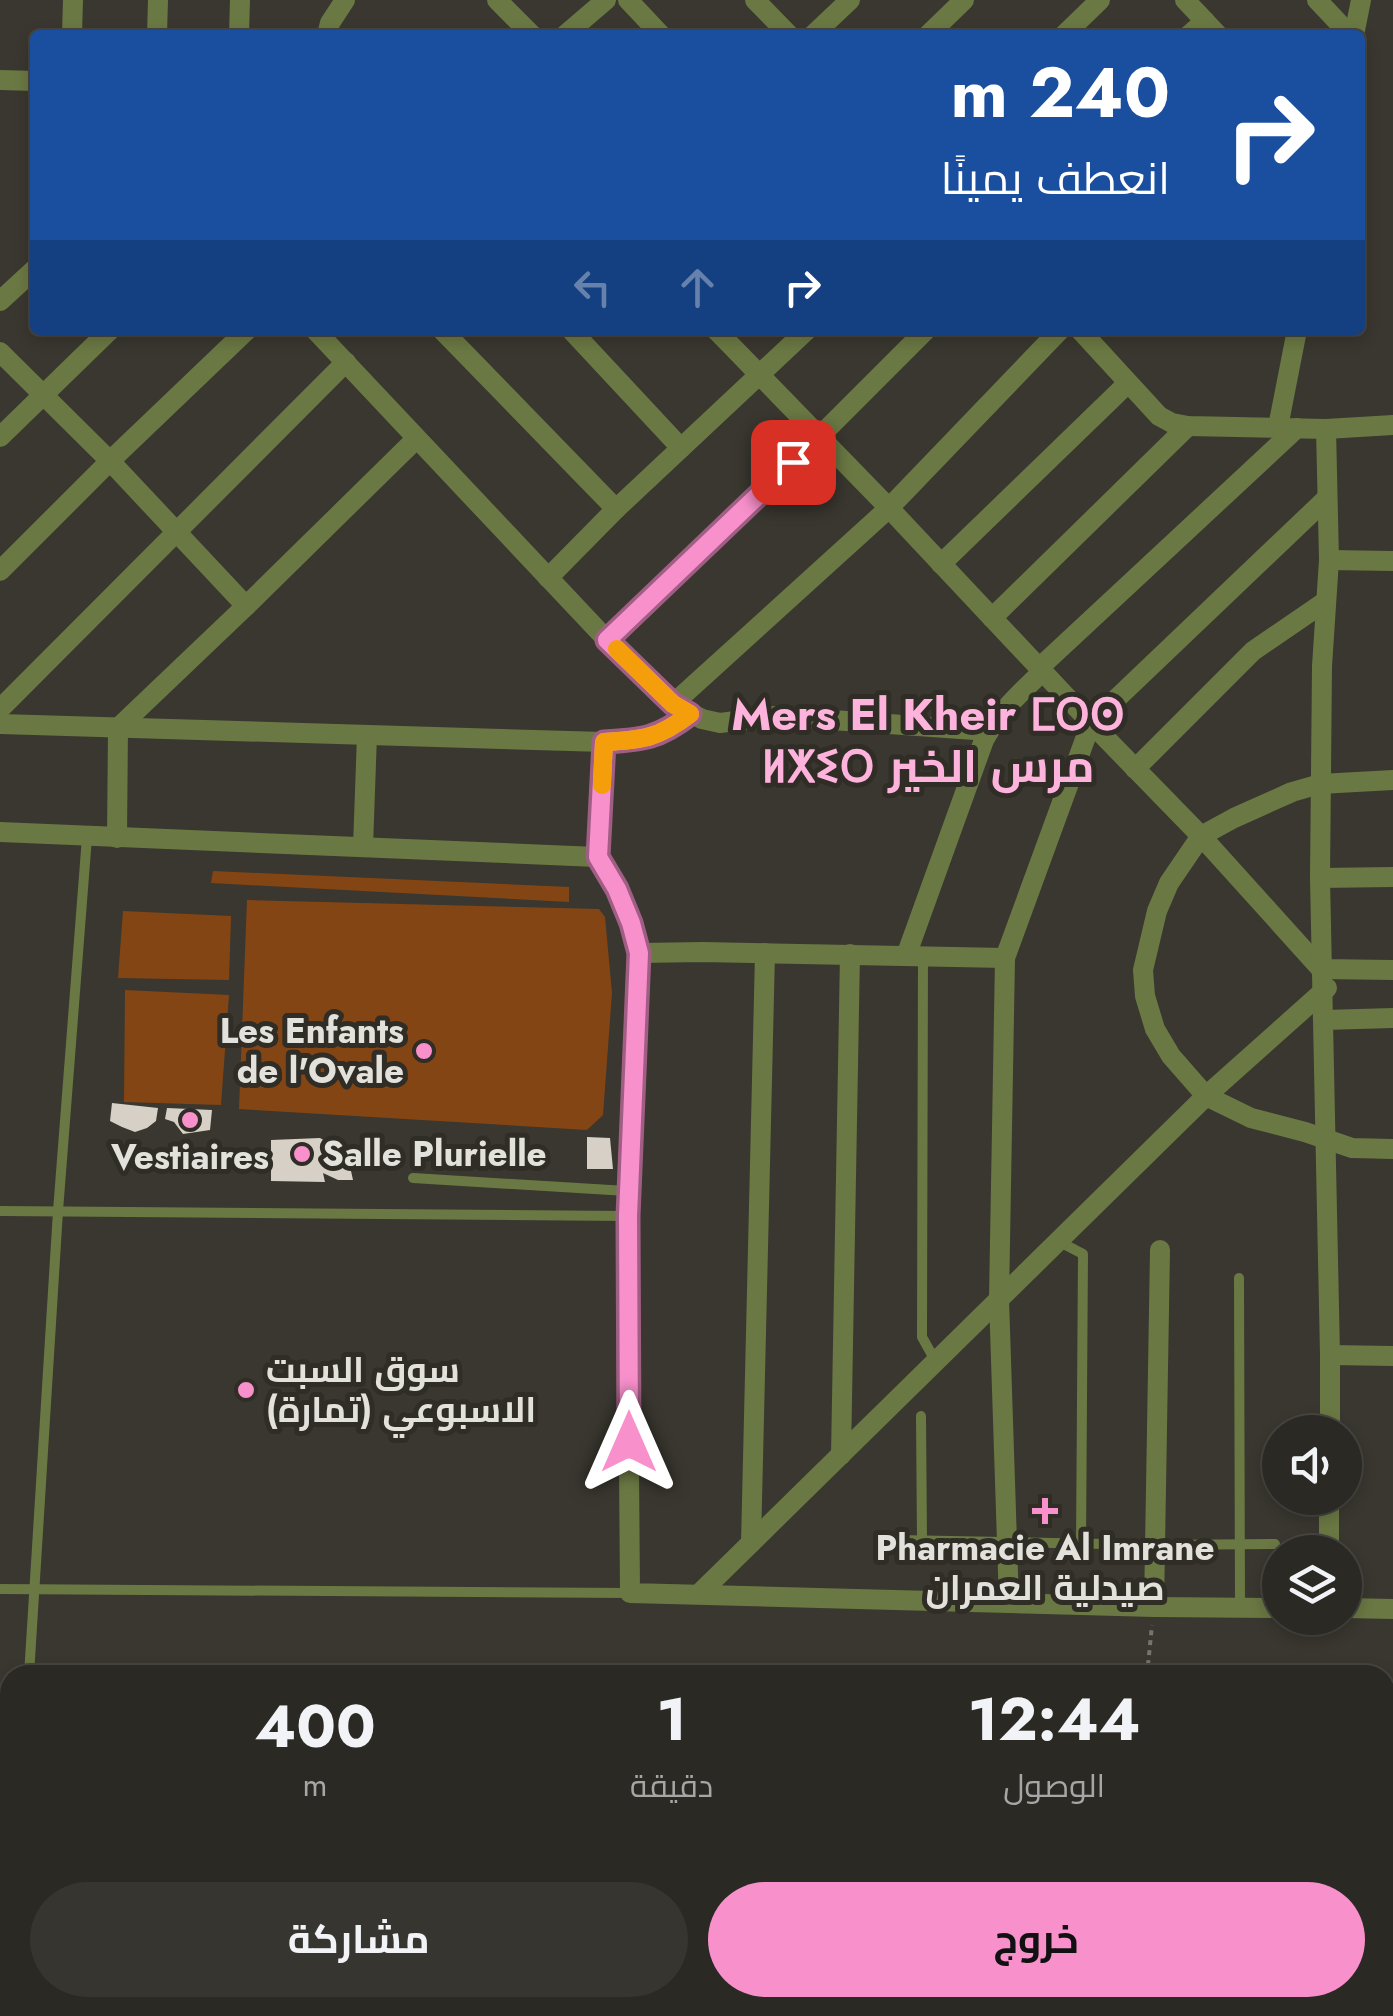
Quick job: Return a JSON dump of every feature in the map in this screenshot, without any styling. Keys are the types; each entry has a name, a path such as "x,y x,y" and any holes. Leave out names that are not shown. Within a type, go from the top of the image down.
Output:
{"street":[{"path":"72,30 73,0"},
{"path":"157,30 158,0"},
{"path":"239,30 240,0"},
{"path":"328,30 345,0"},
{"path":"497,0 527,30"},
{"path":"571,30 606,0"},
{"path":"628,0 655,30"},
{"path":"755,0 785,30"},
{"path":"818,30 850,0"},
{"path":"933,30 964,0"},
{"path":"1069,30 1100,0"},
{"path":"1185,0 1204,30"},
{"path":"1317,0 1347,30"},
{"path":"1353,30 1361,0"},
{"path":"0,80 30,81"},
{"path":"0,301 30,274"},
{"path":"0,437 105,335"},
{"path":"0,570 243,335"},
{"path":"319,335 607,640 682,709 720,723 775,716 989,731"},
{"path":"447,335 616,509"},
{"path":"575,335 682,448"},
{"path":"721,335 1201,836 1321,969 1393,970"},
{"path":"548,578 802,335"},
{"path":"607,640 921,335"},
{"path":"0,724 604,742 636,740 667,732 682,709 889,508 1055,335"},
{"path":"1085,335 1159,416 1172,423 1326,430 1393,425"},
{"path":"915,956 989,731 1041,670 1287,428 1296,335"},
{"path":"0,352 110,460 246,606"},
{"path":"0,709 346,362"},
{"path":"941,564 1128,382"},
{"path":"992,618 1188,426"},
{"path":"1326,430 1328,560 1322,666 1320,878 1330,1415"},
{"path":"117,838 118,728 416,439"},
{"path":"1009,1602 999,1299 1005,958 1091,723 1327,498"},
{"path":"1328,560 1393,560"},
{"path":"1135,769 1253,651 1326,600"},
{"path":"364,846 368,735"},
{"path":"604,742 598,857 617,889 639,953 628,1191 630,1593 1262,1608"},
{"path":"1393,780 1320,784 1263,804 1201,836 1169,883 1157,911 1142,970 1155,1029 1170,1056 1206,1096 1251,1118 1352,1148 1393,1149"},
{"path":"0,832 598,857"},
{"path":"1320,878 1393,877"},
{"path":"639,953 1005,958"},
{"path":"751,1543 765,953"},
{"path":"841,1455 850,954"},
{"path":"698,1594 1206,1096 1351,970"},
{"path":"1324,1020 1393,1018"},
{"path":"1154,1608 1160,1250"},
{"path":"1330,1355 1393,1356"},
{"path":"1362,1608 1393,1609"}],"lane":[{"path":"30,1665 58,1211 87,837"},
{"path":"915,956 922,1337 936,1362"},
{"path":"413,1178 628,1191"},
{"path":"0,1211 628,1216"},
{"path":"1058,1241 1083,1254 1081,1544"},
{"path":"1240,1278 1240,1608"},
{"path":"921,1416 922,1541"},
{"path":"897,1540 1262,1544"},
{"path":"0,1589 630,1593"}],"path":[{"path":"1148,1665 1154,1608"}],"shaded area":[{"path":"213,871 569,887 569,902 211,883"},
{"name":"Les Enfants de l'Ovale","path":"247,900 599,909 605,917 612,993 603,1115 587,1130 239,1109"},
{"path":"123,911 231,916 229,980 118,978"},
{"path":"125,990 229,995 221,1105 124,1102"}],"building":[{"path":"112,1103 158,1108 156,1121 135,1132 122,1127 110,1121"},
{"name":"Vestiaires","path":"167,1108 212,1110 210,1130 183,1134 174,1122 165,1119"},
{"path":"587,1137 610,1138 613,1169 587,1169"},
{"name":"Salle Plurielle","path":"320,1138 332,1145 336,1163 349,1162 353,1180 338,1180 323,1173 325,1182 271,1181 271,1140"}],"slow traffic":[{"path":"602,785 604,742 636,740 667,732 690,714 673,704 617,649"}],"place":[{"name":"Les Enfants de l'Ovale","path":"424,1051"},
{"name":"Vestiaires","path":"190,1120"},
{"name":"Salle Plurielle","path":"302,1154"},
{"name":"سوق السبت الاسبوعي (تمارة)","path":"246,1390"},
{"name":"Pharmacie Al Imrane صيدلية العمران","path":"1045,1511"}],"district":[{"name":"Mers El Kheir ⵎⵔⵙ ⵍⵅⵉⵔ مرس الخير","path":"928,740"}],"route":[{"path":"629,1442 628,1216 639,953 617,889 598,857 604,742 636,740 667,732 690,714 673,704 607,640 793,462"}]}
